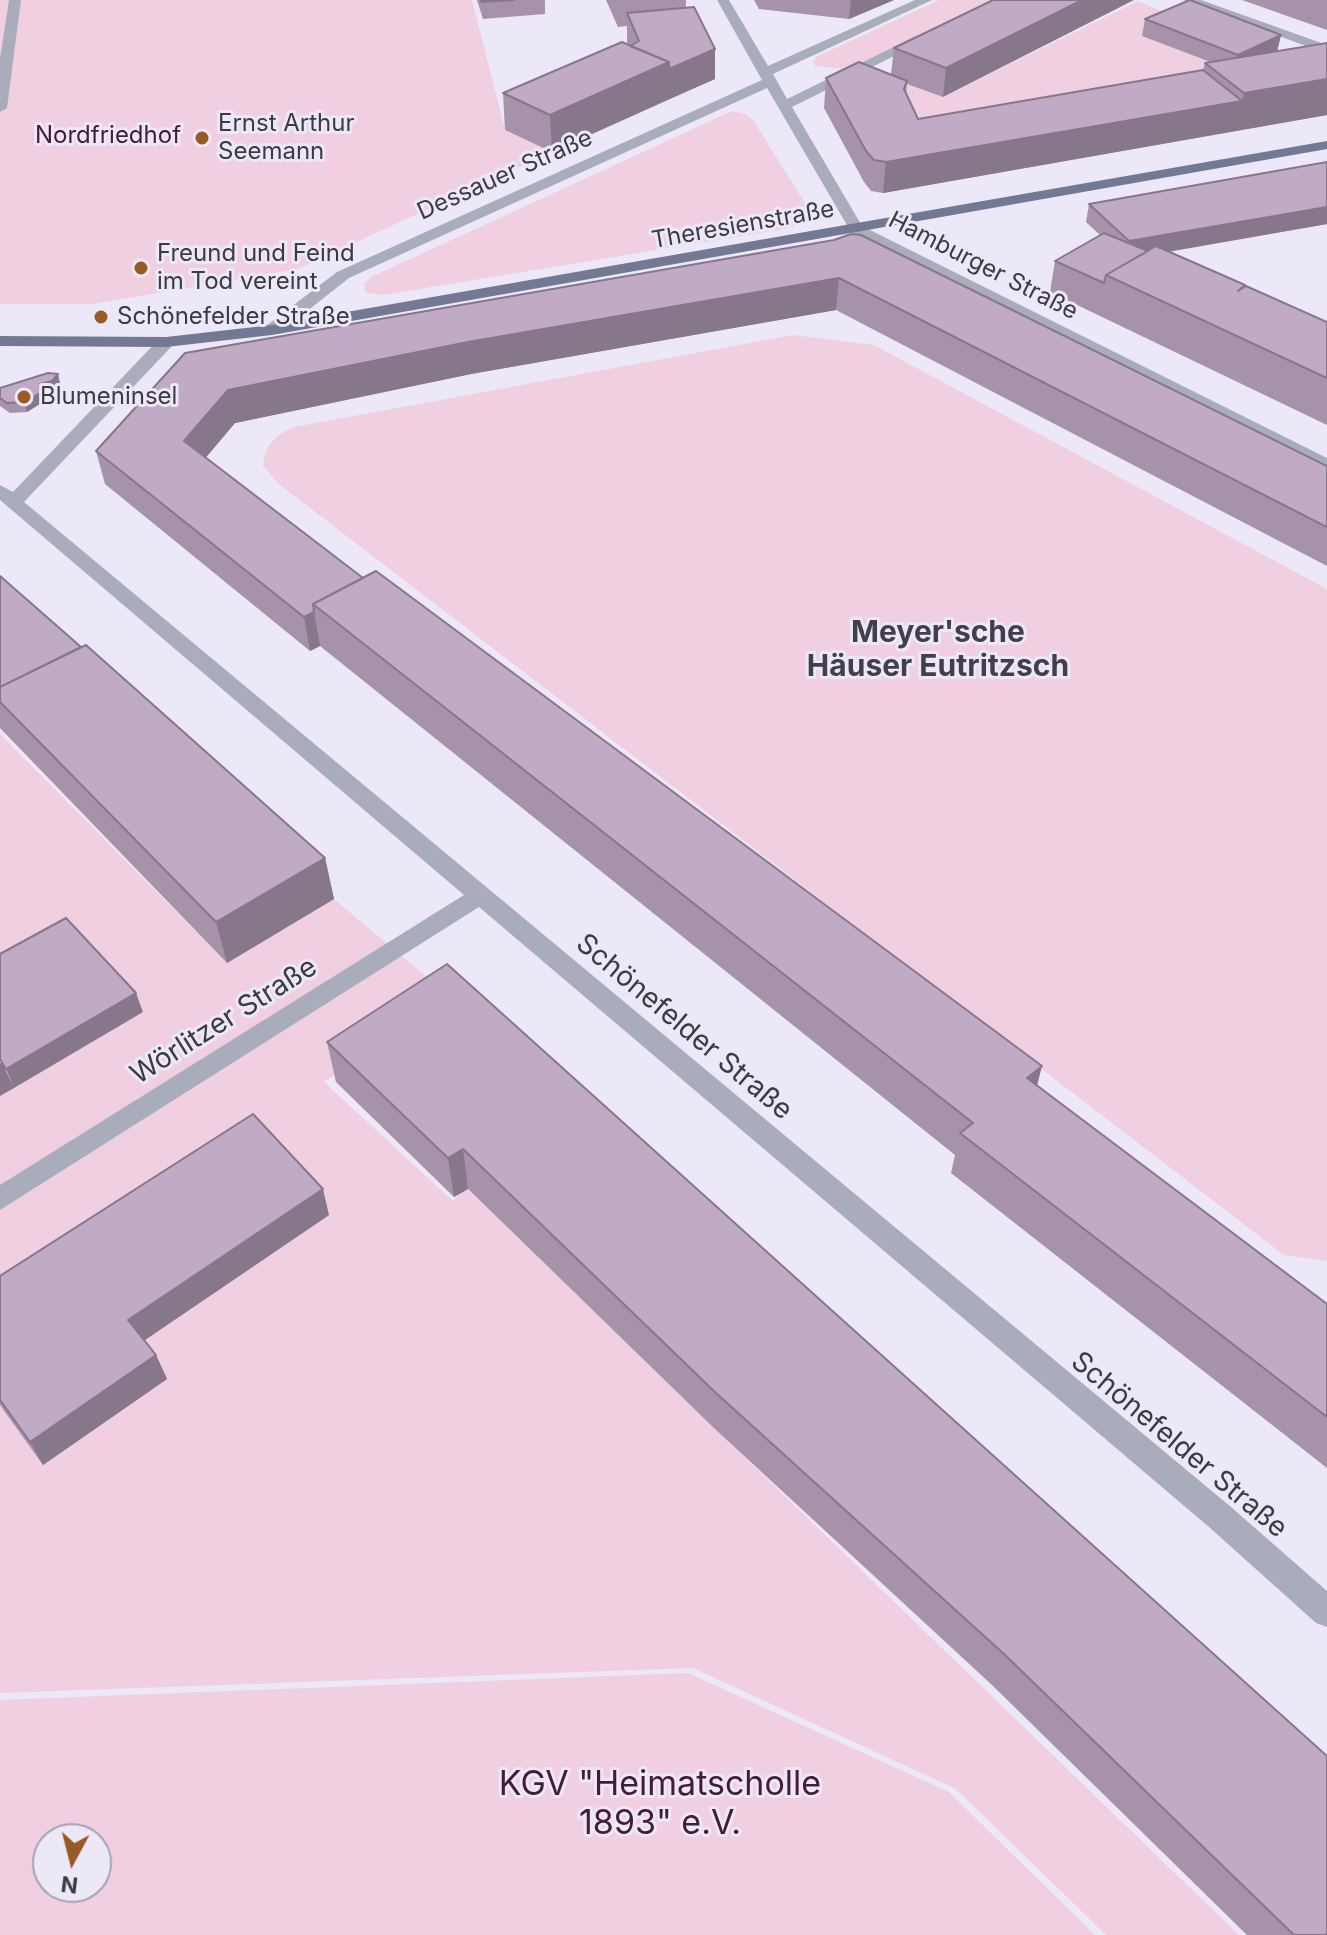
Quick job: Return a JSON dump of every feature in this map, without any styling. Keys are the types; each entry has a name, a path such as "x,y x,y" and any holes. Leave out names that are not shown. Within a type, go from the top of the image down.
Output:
{"main road":[{"name":"Theresienstraße","path":"0,341 166,342 272,330 1327,145"}],"street":[{"path":"0,108 15,0"},
{"name":"Hamburger Straße","path":"723,0 856,229 1327,465"},
{"name":"Dessauer Straße","path":"272,330 343,275 926,0"},
{"path":"1189,0 1327,50"},
{"path":"783,106 932,33"},
{"path":"7,496 166,342"},
{"name":"Schönefelder Straße","path":"7,496 1208,1507 1327,1612"},
{"name":"Wörlitzer Straße","path":"0,1199 481,895"}],"green space":[{"name":"Nordfriedhof","path":"0,0 472,0 505,130 552,152 298,269 93,304 0,304"},
{"path":"939,0 993,0 847,69 815,66 813,61 818,56"},
{"path":"1138,1 1178,18 1143,36 1233,72 1327,71 920,146 891,77 943,97"},
{"path":"732,111 746,114 753,120 815,219 784,229 383,295 365,292 364,284 371,277"},
{"path":"793,335 874,345 1327,589 1327,1261 1284,1255 280,485 263,466 272,442 294,427"},
{"path":"0,734 227,963 334,899 448,995 324,1082 453,1201 466,1188 1239,1935 1106,1935 956,1789 693,1668 0,1693"},
{"name":"KGV \"Heimatscholle 1893\" e.V.","path":"688,1673 949,1792 1095,1935 0,1935 0,1700"}],"building":[{"path":"993,0 1082,0 946,68 894,48"},
{"path":"1190,0 1281,35 1238,55 1145,19"},
{"path":"694,7 715,49 669,69 669,62 630,46 639,41 627,13"},
{"path":"622,42 669,62 550,115 503,93"},
{"path":"1327,43 1327,79 1244,93 1205,63"},
{"path":"859,62 907,81 904,89 918,119 1203,70 1242,101 886,162 874,160 866,151 826,78"},
{"path":"1327,162 1327,207 1129,241 1089,204"},
{"path":"1104,233 1148,251 1106,275 1104,283 1055,261"},
{"path":"851,234 861,235 1327,466 1327,527 839,278 468,342 228,390 184,441 363,578 313,604 314,612 304,617 96,451 185,353 834,240"},
{"path":"1156,246 1245,285 1238,291 1246,286 1327,322 1327,378 1106,275"},
{"path":"48,373 58,374 52,381 40,384 40,393 24,402 7,403 0,398 0,388"},
{"path":"376,571 1042,1066 1027,1078 1327,1304 1327,1417 960,1133 973,1123 313,604"},
{"path":"0,576 81,647 0,687"},
{"path":"86,645 325,858 216,922 0,702 0,687"},
{"path":"66,918 136,993 6,1069 0,1059 0,954"},
{"path":"447,964 1327,1756 1327,1935 1294,1935 1004,1654 716,1393 463,1149 448,1158 327,1042"},
{"path":"253,1114 323,1189 128,1320 156,1355 30,1442 0,1400 0,1276"}],"place":[{"name":"Ernst Arthur Seemann","path":"202,138"},
{"name":"Freund und Feind im Tod vereint","path":"141,268"},
{"name":"Schönefelder Straße","path":"101,317"},
{"name":"Blumeninsel","path":"24,397"}],"district":[{"name":"Meyer'sche Häuser Eutritzsch","path":"938,650"}]}
